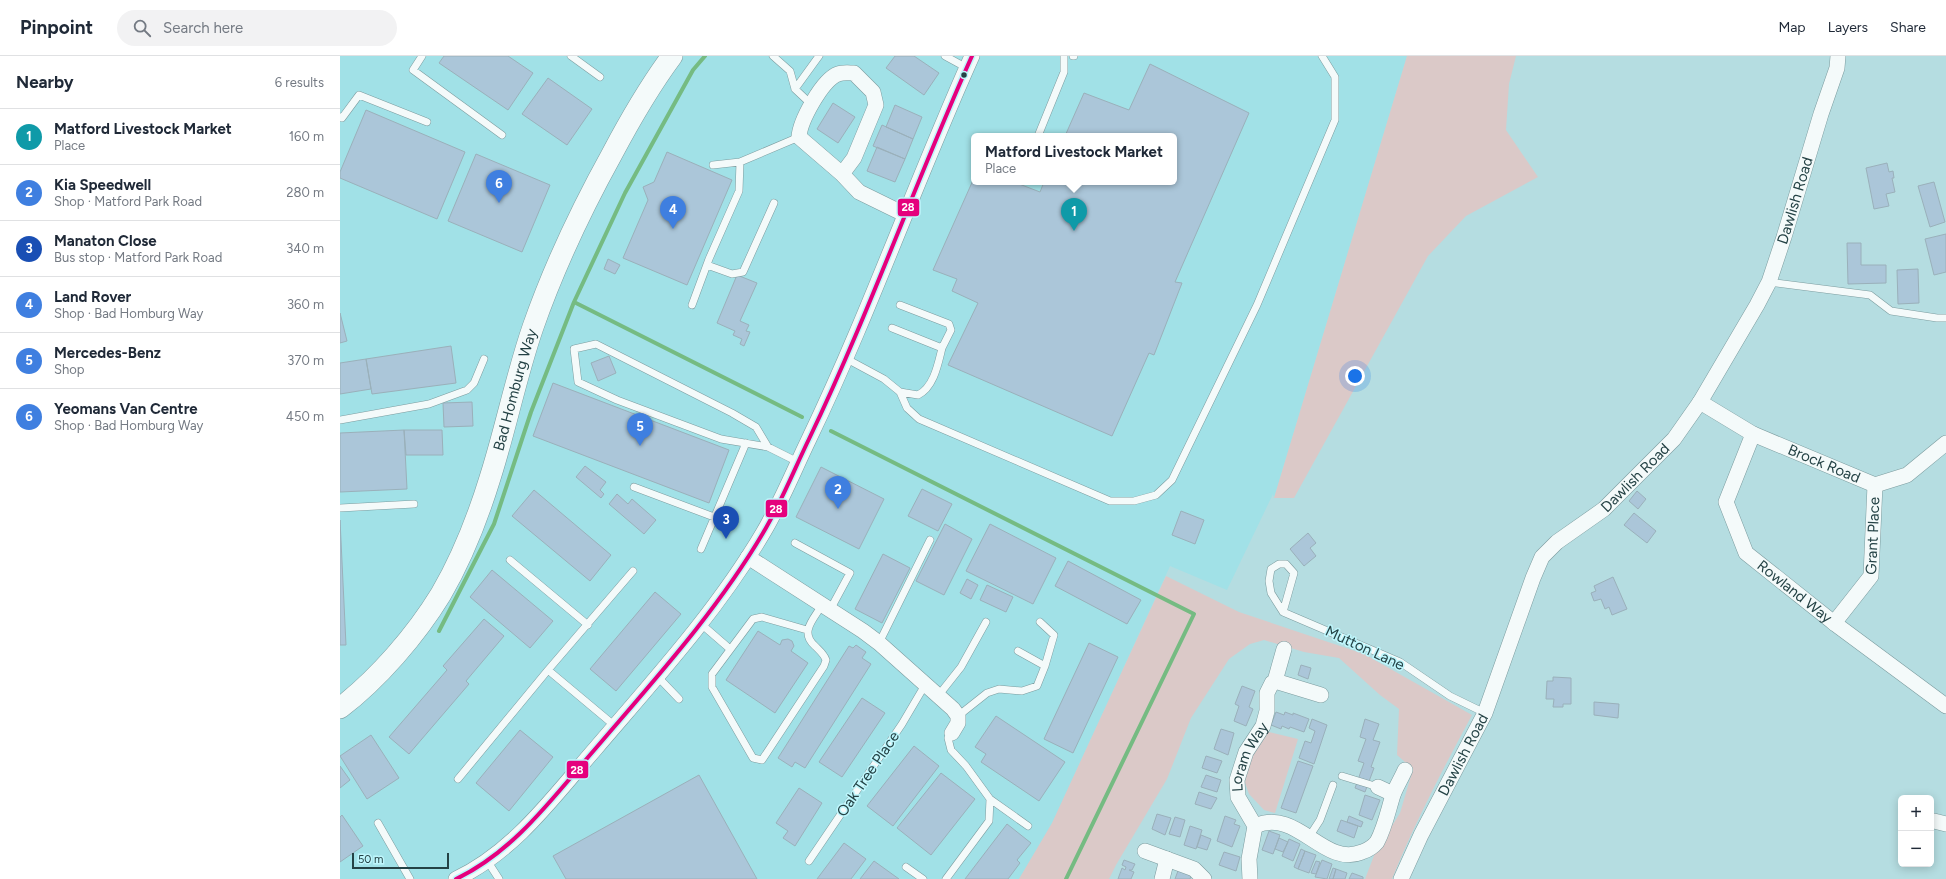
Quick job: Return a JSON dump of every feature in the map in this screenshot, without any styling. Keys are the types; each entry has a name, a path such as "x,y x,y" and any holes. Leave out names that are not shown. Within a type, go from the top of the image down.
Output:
{"main road":[{"name":"Bad Homburg Way","path":"340,708 386,665 410,637 440,594 466,542 490,478 533,329 554,273 588,198 629,122 672,56"}],"street":[{"name":"Dawlish Road","path":"1401,879 1421,836 1485,713 1533,578 1542,557 1558,542 1604,509 1674,439 1700,402 1757,305 1769,282 1784,237 1821,114 1837,68 1838,56"},
{"path":"456,879 488,862 530,823 700,623 748,557 765,530 834,386 904,214 970,62"},
{"path":"842,174 854,158 876,105 873,92 854,73 840,73 833,77 812,105 802,122 799,137 842,174 859,192 904,214"},
{"name":"Brock Road","path":"1700,402 1753,434 1875,485 1907,475 1944,450"},
{"name":"Rowland Way","path":"1753,434 1726,502 1746,554 1834,623 1946,706"},
{"name":"Grant Place","path":"1834,623 1871,576 1875,485"},
{"path":"748,557 879,643 958,716 958,723 952,733"},
{"name":"Loram Way","path":"1255,826 1238,797 1236,780 1246,752 1263,726 1266,715 1268,693 1272,683 1275,681 1284,649"},
{"path":"1275,681 1321,695"},
{"path":"1250,879 1249,859 1255,826 1261,823 1284,824 1298,829 1341,855 1352,856 1368,850 1376,843 1386,820 1393,794 1405,770"},
{"path":"1378,787 1393,794"},
{"path":"1145,850 1194,869 1204,879"},
{"path":"1162,879 1168,859"}],"lane":[{"path":"422,56 413,70 502,135"},
{"path":"571,56 600,77"},
{"path":"774,56 790,70 795,89 812,105"},
{"path":"795,89 818,56"},
{"path":"945,56 970,62"},
{"path":"1039,133 1064,72 1064,56"},
{"path":"845,358 884,379 900,392 907,408 919,419 1110,501 1134,501 1156,495 1172,480 1257,305 1335,120 1335,77 1322,56"},
{"path":"340,117 342,118 359,95 427,122"},
{"path":"713,165 740,162 799,137"},
{"path":"692,305 707,265 739,191 740,162"},
{"path":"707,265 732,274 743,272 774,203"},
{"path":"1769,282 1870,295 1891,311 1946,318"},
{"path":"900,305 948,324 950,330 942,348 929,388 918,395 900,392"},
{"path":"892,328 942,348"},
{"path":"768,447 756,427 732,413 596,344 574,349 578,382 616,400 721,439 768,447 798,462"},
{"path":"340,420 429,404 467,390 474,383 484,359"},
{"path":"701,549 746,443"},
{"path":"634,487 714,517"},
{"path":"340,508 414,504"},
{"path":"879,643 930,540"},
{"path":"795,543 850,572 826,608 807,630 807,636 811,642 824,654 826,660 762,760 753,758 712,686 712,674 753,619 762,617 807,630"},
{"path":"510,560 588,624"},
{"path":"1279,564 1286,564 1294,573 1283,612 1271,593 1268,581 1271,569 1279,564"},
{"path":"458,779 548,670 633,571"},
{"name":"Mutton Lane","path":"1283,612 1400,662 1450,696 1485,713"},
{"path":"938,696 960,667 986,622"},
{"path":"958,716 987,693 999,689 1022,691 1037,686 1045,666 1054,634 1040,622"},
{"path":"700,623 730,650"},
{"path":"1018,651 1045,666"},
{"path":"548,670 614,726"},
{"path":"656,676 679,699"},
{"name":"Oak Tree Place","path":"809,861 902,724 925,685"},
{"path":"952,733 948,738 951,750 966,766 990,799 1028,826"},
{"path":"1342,776 1378,787"},
{"path":"1309,837 1320,820 1332,785"},
{"path":"946,879 989,821 990,799"},
{"path":"378,824 410,879"},
{"path":"488,862 499,879"},
{"path":"906,867 923,879"}],"shaded area":[{"path":"340,56 1407,56 1274,498 1273,494 1227,590 1170,566 1052,824 1019,879 340,879"},
{"path":"1407,56 1516,56 1509,84 1506,130 1538,177 1466,216 1428,256 1294,498 1274,498"},
{"path":"1166,576 1239,612 1364,654 1472,715 1420,816 1392,879 1365,879 1375,853 1400,813 1413,769 1397,755 1399,709 1380,695 1339,658 1304,652 1264,640 1250,644 1229,659 1191,718 1167,779 1109,879 1019,879 1052,823"},
{"path":"1265,731 1298,739 1275,813 1264,810 1249,794 1245,783 1247,768"}],"building":[{"path":"444,56 508,56 533,73 508,110 439,63"},
{"path":"895,56 914,56 939,73 924,95 886,68"},
{"path":"1150,64 1249,113 1175,282 1182,283 1154,355 1149,353 1112,436 948,365 978,303 952,291 957,279 933,270 971,185 1022,185 1040,192 1043,185 1177,185 1177,133 1066,133 1084,93 1129,110"},
{"path":"548,78 592,109 567,145 522,114"},
{"path":"833,103 855,117 838,143 817,129"},
{"path":"895,105 922,117 913,139 886,127"},
{"path":"366,110 465,152 437,219 340,178 340,172"},
{"path":"882,125 913,139 905,159 873,146"},
{"path":"877,147 905,159 895,182 867,171"},
{"path":"667,152 732,180 687,285 623,258 648,200 643,187 654,182"},
{"path":"476,154 550,185 522,252 448,221"},
{"path":"1887,163 1889,172 1893,171 1894,178 1892,178 1895,192 1886,194 1889,206 1874,209 1866,168"},
{"path":"1934,182 1945,222 1930,227 1918,186"},
{"path":"1946,234 1946,272 1934,275 1925,239"},
{"path":"1847,243 1861,243 1861,265 1886,265 1886,283 1848,284"},
{"path":"608,259 620,265 615,274 604,269"},
{"path":"1918,269 1919,303 1898,304 1897,270"},
{"path":"737,275 757,283 740,321 749,325 746,331 750,332 744,346 740,344 742,339 733,335 735,331 717,323"},
{"path":"340,313 347,341 340,343"},
{"path":"451,346 456,383 372,394 366,359"},
{"path":"609,356 616,373 598,381 591,363"},
{"path":"366,359 371,389 340,394 340,363"},
{"path":"553,383 729,450 709,503 533,436"},
{"path":"472,402 473,426 444,427 443,403"},
{"path":"404,430 407,489 340,492 340,433"},
{"path":"404,430 442,430 443,455 406,455"},
{"path":"585,466 606,482 600,490 604,494 601,498 576,477"},
{"path":"821,467 884,499 859,549 796,517"},
{"path":"922,489 952,504 938,531 908,516"},
{"path":"534,490 611,555 590,581 512,516"},
{"path":"1637,491 1646,499 1638,509 1629,501"},
{"path":"617,494 628,504 632,499 656,520 644,534 609,504"},
{"path":"1181,511 1204,520 1195,544 1172,535"},
{"path":"1634,513 1656,531 1647,543 1624,525"},
{"path":"340,520 346,645 340,645"},
{"path":"945,524 972,539 944,595 916,581"},
{"path":"990,524 1056,558 1033,604 966,571"},
{"path":"1308,533 1316,543 1310,548 1316,556 1304,566 1290,549"},
{"path":"883,554 910,568 882,623 855,609"},
{"path":"1068,561 1141,600 1127,624 1055,586"},
{"path":"492,570 553,621 530,648 470,597"},
{"path":"1613,577 1627,609 1612,615 1609,607 1605,609 1601,599 1594,601 1591,593 1596,591 1594,586"},
{"path":"967,579 978,585 971,599 960,593"},
{"path":"987,585 1013,597 1006,612 980,600"},
{"path":"655,592 681,614 616,691 590,669"},
{"path":"484,619 504,636 466,681 469,684 409,754 389,737 447,670 443,666"},
{"path":"758,631 780,645 782,640 788,639 792,641 794,646 791,651 808,663 775,713 726,680"},
{"path":"1089,643 1118,657 1073,753 1044,739"},
{"path":"856,645 866,652 862,658 871,664 805,768 795,762 792,767 778,758 849,646 853,648"},
{"path":"1301,665 1311,668 1308,679 1298,675"},
{"path":"1553,677 1571,678 1571,704 1563,704 1563,707 1553,707 1554,699 1546,699 1547,681 1553,681"},
{"path":"1242,686 1255,691 1249,707 1253,709 1246,726 1234,721 1239,706 1235,704"},
{"path":"862,698 885,713 842,777 819,762"},
{"path":"1594,702 1619,704 1618,718 1594,715"},
{"path":"1276,712 1284,715 1285,712 1293,715 1293,713 1309,719 1304,732 1290,727 1289,729 1282,726 1281,729 1271,725"},
{"path":"996,716 1065,762 1039,801 981,762 986,754 975,747"},
{"path":"1312,719 1327,725 1314,764 1299,758 1305,741 1311,743 1315,731 1309,728"},
{"path":"1365,719 1379,724 1373,740 1380,742 1371,767 1374,768 1365,792 1355,788 1364,763 1358,761 1366,739 1360,737"},
{"path":"1221,729 1234,733 1228,755 1214,749"},
{"path":"520,730 553,757 509,811 476,783"},
{"path":"371,735 399,778 367,799 340,756"},
{"path":"914,746 939,766 893,826 867,806"},
{"path":"1206,756 1222,761 1217,773 1202,768"},
{"path":"1298,761 1313,766 1296,813 1281,808"},
{"path":"340,766 350,780 340,788"},
{"path":"941,773 975,799 931,855 897,828"},
{"path":"699,775 757,879 566,879 553,856"},
{"path":"1206,775 1221,780 1217,792 1201,787"},
{"path":"799,788 822,803 795,846 783,838 788,831 776,823"},
{"path":"1199,792 1217,798 1211,809 1195,804"},
{"path":"1365,795 1380,800 1372,820 1359,815"},
{"path":"1157,814 1171,818 1165,835 1152,829"},
{"path":"342,815 363,846 340,862 340,817"},
{"path":"1225,816 1236,820 1234,824 1240,826 1232,847 1217,841"},
{"path":"1349,816 1363,822 1361,827 1347,822"},
{"path":"1175,817 1185,820 1180,837 1169,834"},
{"path":"1341,820 1358,826 1354,838 1337,831"},
{"path":"1007,824 1031,843 1017,860 1020,863 1008,879 965,879"},
{"path":"1190,826 1202,830 1196,849 1184,845"},
{"path":"1269,831 1280,835 1273,854 1262,850"},
{"path":"1201,835 1211,839 1207,850 1197,847"},
{"path":"1279,838 1288,842 1283,852 1275,849"},
{"path":"1289,839 1300,844 1293,861 1282,856"},
{"path":"844,843 866,859 851,879 817,879"},
{"path":"1301,849 1305,851 1298,869 1294,867"},
{"path":"1305,851 1316,855 1309,873 1298,869"},
{"path":"1224,852 1240,857 1236,871 1219,865"},
{"path":"1124,860 1135,864 1132,870 1129,870 1134,872 1131,879 1118,879 1122,868 1125,870 1126,867 1122,865"},
{"path":"1322,860 1332,864 1327,879 1315,877"},
{"path":"874,861 899,879 860,879"},
{"path":"1316,861 1320,862 1316,874 1311,873"},
{"path":"1179,868 1192,872 1190,879 1175,879"},
{"path":"1333,868 1336,869 1333,879 1329,879"},
{"path":"1336,869 1347,873 1345,879 1333,879"},
{"path":"1352,873 1363,877 1363,879 1349,879"}],"waterway":[{"path":"705,56 693,70 625,193 574,302 802,417"},
{"path":"439,631 494,524 531,412 574,302"},
{"path":"831,431 1194,614 1066,879"}],"transit line":[{"name":"28","path":"456,879 497,853 515,838 549,803 641,696 706,617 745,562 776,510 831,392 972,56"}],"place":[{"name":"Yeomans Van Centre","path":"499,203"},
{"name":"Land Rover","path":"673,229"},
{"name":"Matford Livestock Market","path":"1074,231"},
{"name":"Mercedes-Benz","path":"640,446"},
{"name":"Kia Speedwell","path":"838,509"},
{"name":"Manaton Close","path":"726,539"}]}
